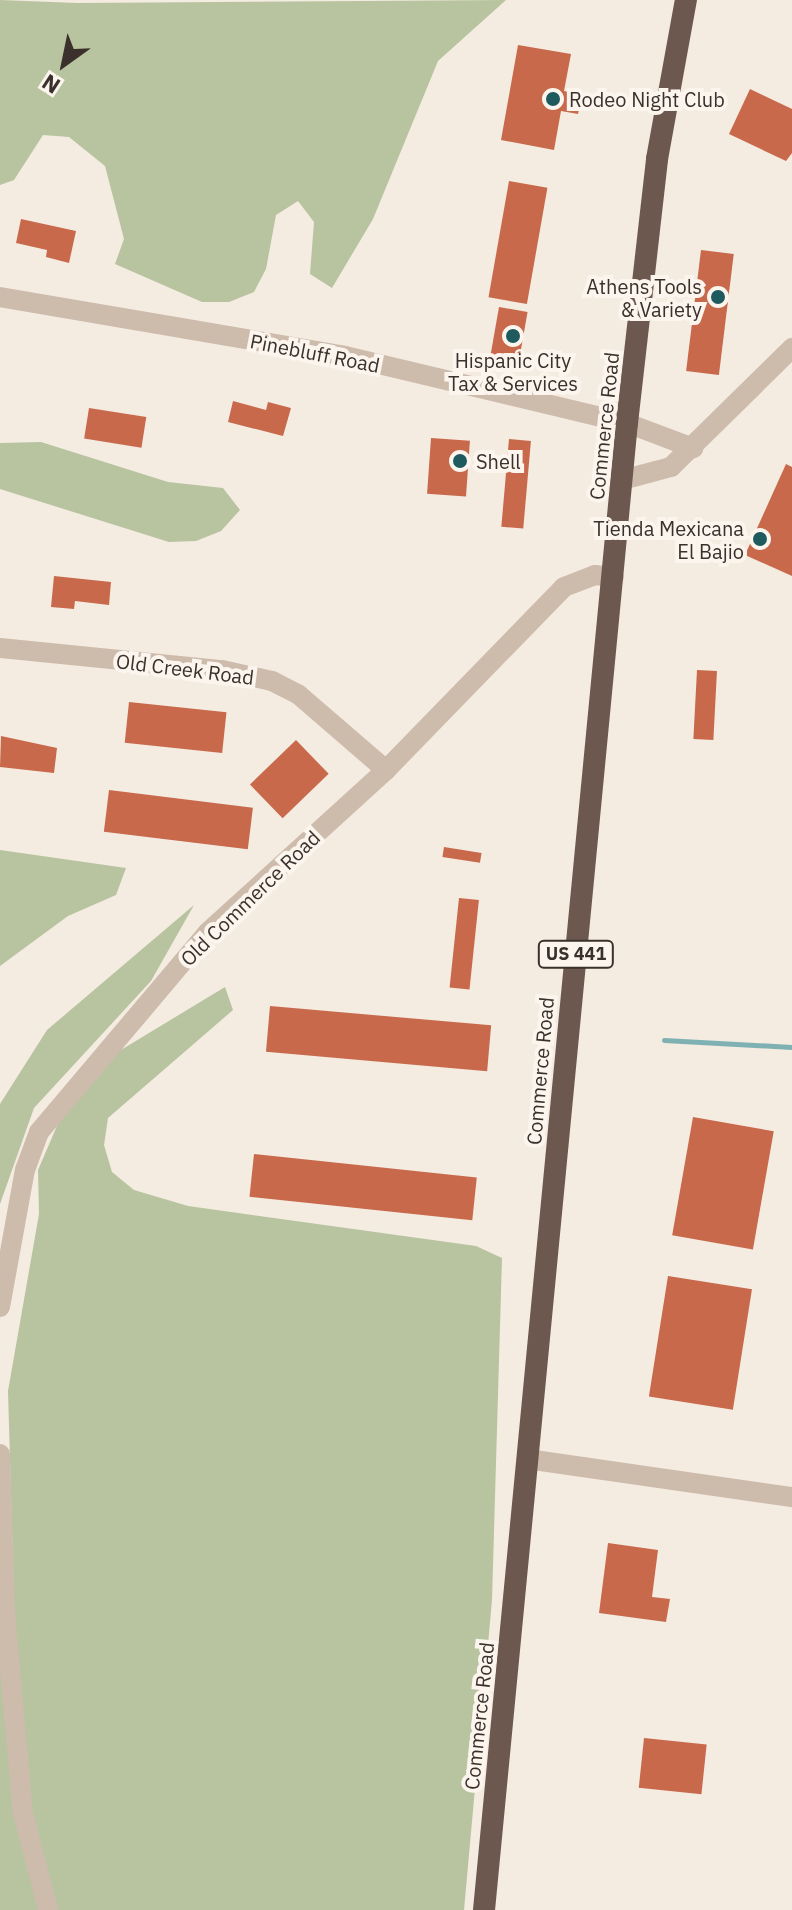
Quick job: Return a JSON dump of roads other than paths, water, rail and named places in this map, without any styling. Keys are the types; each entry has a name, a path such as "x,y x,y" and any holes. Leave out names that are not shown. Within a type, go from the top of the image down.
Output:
{"highway":[{"name":"Commerce Road","path":"484,1910 627,423 657,159 686,0"}],"street":[{"name":"Pinebluff Road","path":"0,297 345,356 627,423 693,448"},
{"path":"622,480 671,467 792,348"},
{"name":"Old Commerce Road","path":"0,1307 25,1170 39,1132 207,933 386,770 564,587 595,575 614,577"},
{"name":"Old Creek Road","path":"0,648 222,670 272,681 299,695 386,770"},
{"path":"0,1454 2,1613 23,1813 48,1910"},
{"path":"527,1459 792,1497"}],"waterway":[{"path":"664,1040 792,1047"}],"place":[{"name":"Rodeo Night Club","path":"553,99"},
{"name":"Athens Tools & Variety","path":"718,297"},
{"name":"Hispanic City Tax & Services","path":"513,336"},
{"name":"Shell","path":"460,461"},
{"name":"Tienda Mexicana El Bajio","path":"760,539"}]}
